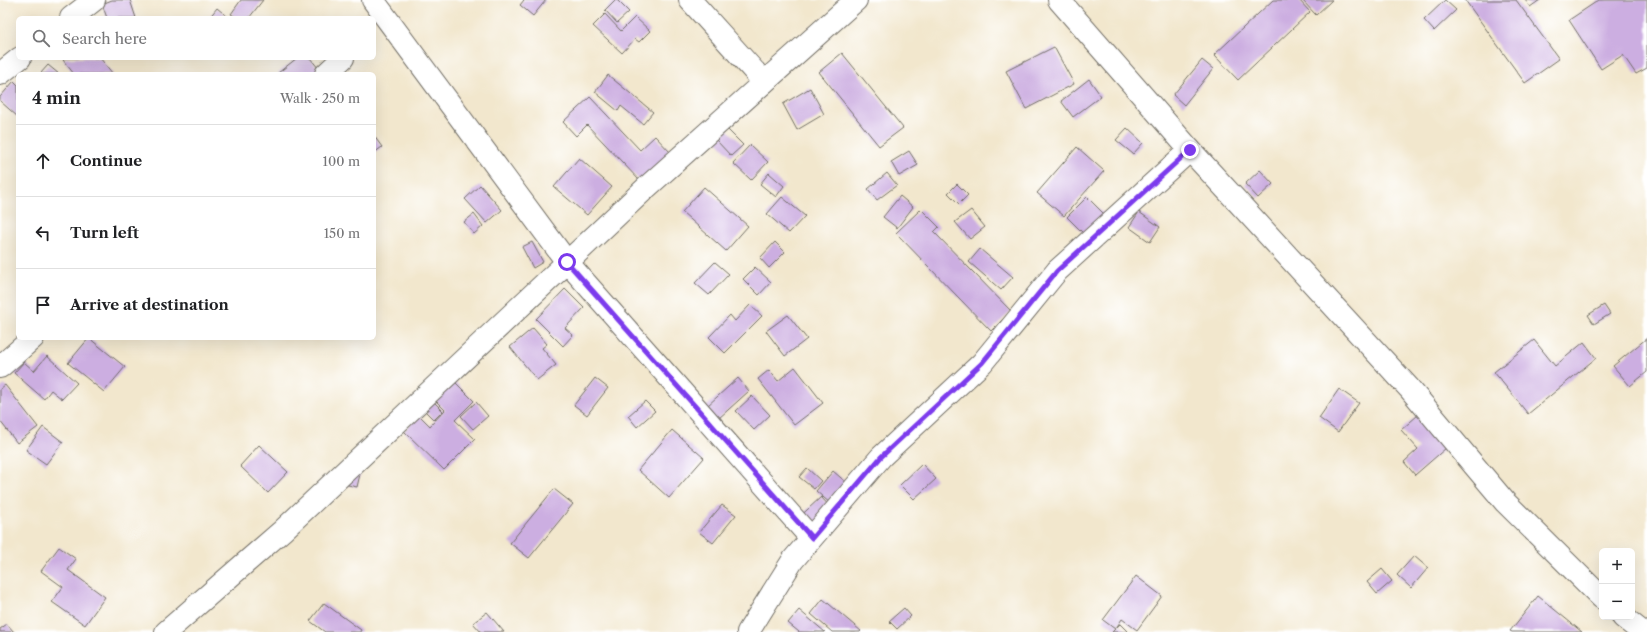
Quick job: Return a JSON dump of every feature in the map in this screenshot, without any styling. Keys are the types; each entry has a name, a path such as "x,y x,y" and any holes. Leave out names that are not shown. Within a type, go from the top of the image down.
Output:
{"street":[{"path":"74,16 94,0"},
{"path":"373,0 381,24 567,262 812,538"},
{"path":"690,0 764,82"},
{"path":"166,632 282,530 646,187 856,0"},
{"path":"1059,0 1190,150 1409,388 1505,502 1599,595"},
{"path":"0,74 18,60"},
{"path":"328,72 342,60"},
{"path":"748,632 793,560 881,457 982,363 1057,271 1190,150"},
{"path":"0,367 31,340"},
{"path":"1627,620 1642,632"}],"building":[{"path":"112,0 130,0 135,16 106,16 102,4"},
{"path":"241,0 263,0 251,16 234,16 231,14"},
{"path":"524,0 546,0 533,16 520,5"},
{"path":"615,0 617,0 629,12 617,23 605,10"},
{"path":"1273,0 1299,0 1310,12 1238,80 1214,55"},
{"path":"1302,0 1332,0 1316,15"},
{"path":"1445,0 1456,10 1434,31 1424,20"},
{"path":"1465,0 1516,0 1559,59 1525,83"},
{"path":"1525,0 1540,0 1530,7"},
{"path":"1599,0 1647,0 1647,68 1636,74 1623,55 1601,69 1569,20"},
{"path":"217,8 227,16 211,16"},
{"path":"605,14 621,31 635,17 650,31 639,42 635,39 622,53 593,26"},
{"path":"1054,47 1074,84 1026,109 1006,71"},
{"path":"842,53 903,128 879,146 819,72"},
{"path":"63,60 102,60 111,72 72,72"},
{"path":"294,60 312,60 319,69 315,72 279,72"},
{"path":"1202,60 1213,69 1184,105 1173,95"},
{"path":"48,65 57,72 42,72"},
{"path":"608,75 653,112 643,124 621,106 618,111 595,92"},
{"path":"1089,79 1101,96 1073,117 1061,101"},
{"path":"14,81 16,83 16,115 0,101 0,97"},
{"path":"810,88 824,114 797,130 783,104"},
{"path":"590,97 640,150 655,136 671,153 640,181 587,125 576,136 563,122"},
{"path":"1127,128 1143,143 1133,154 1116,140"},
{"path":"727,129 743,145 731,156 716,140"},
{"path":"376,139 382,147 376,152"},
{"path":"750,145 768,162 751,180 733,163"},
{"path":"1077,147 1104,171 1064,216 1037,193"},
{"path":"909,151 918,165 899,176 891,162"},
{"path":"579,158 612,187 587,215 554,187"},
{"path":"1260,170 1273,184 1258,198 1245,184"},
{"path":"769,173 784,186 776,197 760,184"},
{"path":"887,173 897,185 877,200 868,189"},
{"path":"957,184 968,195 959,204 948,193"},
{"path":"480,185 502,210 487,223 465,199"},
{"path":"704,187 748,226 726,251 682,212"},
{"path":"900,196 913,207 897,228 883,217"},
{"path":"782,197 805,216 789,233 767,214"},
{"path":"1087,197 1106,216 1086,236 1067,217"},
{"path":"921,209 939,227 934,232 1011,311 991,331 896,233"},
{"path":"971,210 985,227 970,239 955,222"},
{"path":"1139,212 1160,227 1150,242 1129,227"},
{"path":"474,214 483,226 474,234 464,222"},
{"path":"532,242 543,262 533,268 522,247"},
{"path":"775,242 785,252 769,268 760,258"},
{"path":"980,249 1013,277 1001,290 969,262"},
{"path":"715,262 729,274 709,295 695,283"},
{"path":"755,267 771,282 759,295 743,279"},
{"path":"565,289 584,308 565,328 573,335 563,346 536,319"},
{"path":"750,305 762,316 725,353 709,337 730,315 735,321"},
{"path":"1604,305 1610,314 1594,324 1588,315"},
{"path":"788,315 807,339 785,356 766,331"},
{"path":"533,328 547,344 542,348 556,365 537,380 510,347"},
{"path":"1647,338 1647,372 1630,386 1613,366"},
{"path":"87,340 91,340 125,367 104,392 68,363"},
{"path":"1534,340 1555,366 1584,342 1596,358 1528,414 1494,372"},
{"path":"47,356 77,383 62,399 51,390 44,399 14,373 24,362 34,371"},
{"path":"795,367 823,403 794,425 758,379 769,370 778,381"},
{"path":"595,378 608,388 587,415 574,405"},
{"path":"738,378 749,391 708,428 697,415"},
{"path":"454,381 474,401 455,420 475,439 444,470 404,431 419,415 430,426 445,410 435,400"},
{"path":"5,385 38,427 17,443 0,421 0,389"},
{"path":"1339,389 1359,403 1338,432 1319,418"},
{"path":"428,396 443,411 434,420 419,405"},
{"path":"752,396 770,415 754,430 736,411"},
{"path":"645,401 655,411 637,427 628,416"},
{"path":"476,402 488,416 473,429 461,416"},
{"path":"1418,415 1446,448 1415,475 1404,462 1418,449 1401,430"},
{"path":"43,427 63,442 46,464 26,450"},
{"path":"672,430 704,458 669,498 638,470"},
{"path":"259,445 288,472 268,493 240,466"},
{"path":"922,464 936,479 914,499 900,485"},
{"path":"807,468 821,481 814,489 799,477"},
{"path":"361,470 357,487 339,483"},
{"path":"833,471 855,490 838,510 816,491"},
{"path":"554,489 573,504 529,558 510,543"},
{"path":"821,497 833,510 807,535 794,522"},
{"path":"722,505 736,515 713,543 699,532"},
{"path":"59,547 76,559 68,570 105,597 85,625 52,602 63,587 41,571"},
{"path":"1414,556 1428,568 1411,588 1397,575"},
{"path":"1382,569 1392,581 1377,594 1367,582"},
{"path":"1136,576 1162,596 1137,630 1122,619 1116,628 1120,624 1128,632 1112,632 1115,629 1103,620"},
{"path":"1538,596 1582,632 1510,631"},
{"path":"823,599 861,631 832,632 811,614"},
{"path":"324,603 361,630 360,632 325,632 310,621"},
{"path":"904,608 911,616 897,629 889,621"},
{"path":"799,610 825,632 799,632 788,623"},
{"path":"487,612 504,632 481,632 473,623"},
{"path":"7,624 14,632 0,632 0,629"}],"route":[{"path":"567,262 812,538 881,457 982,363 1057,271 1190,150"}]}
